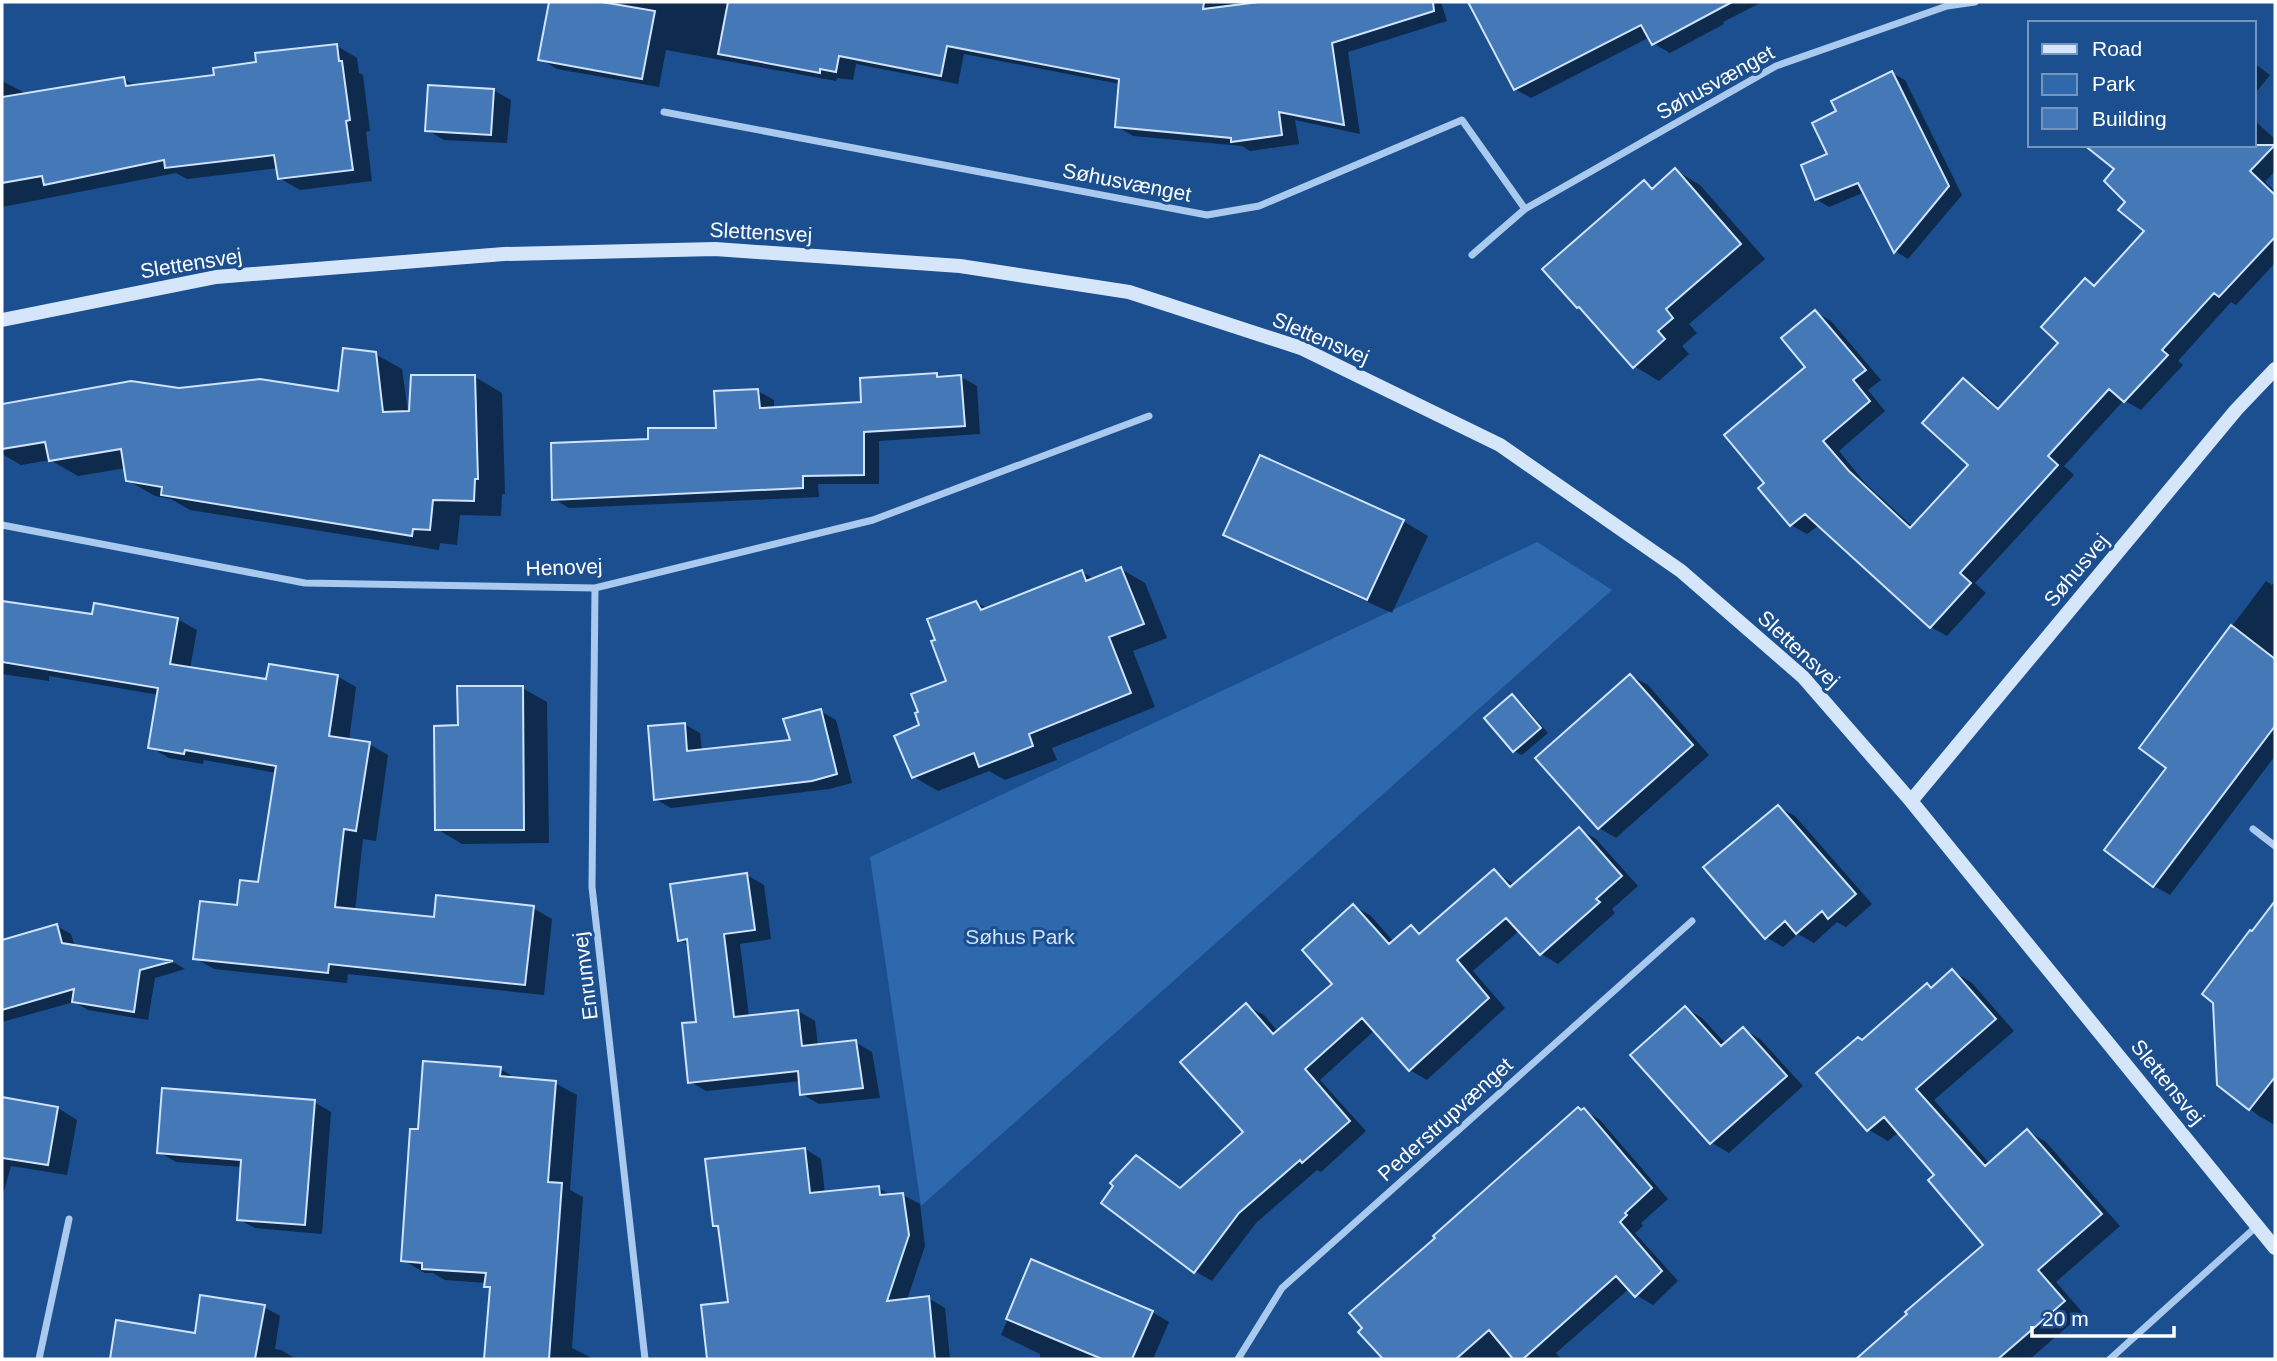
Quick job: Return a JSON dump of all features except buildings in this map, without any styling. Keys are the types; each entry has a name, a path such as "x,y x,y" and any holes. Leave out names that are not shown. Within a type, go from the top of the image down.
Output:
{"street":[{"name":"Søhusvænget","path":"1472,255 1525,209 1776,65 1947,6 1975,2"},
{"name":"Søhusvænget","path":"664,112 1207,215 1259,206 1462,120 1525,209"},
{"name":"Slettensvej","path":"2,320 216,277 504,254 715,249 960,266 1129,292 1301,348 1500,445 1681,571 1803,677 1911,800 2275,1248"},
{"name":"Søhusvej","path":"1911,800 2236,410 2275,369"},
{"name":"Henovej","path":"2,524 305,583 595,588 873,520 1149,416"},
{"name":"Enrumvej","path":"595,588 592,887 645,1359"},
{"path":"2253,829 2275,846"},
{"name":"Pederstrupvænget","path":"1238,1359 1282,1288 1692,920"},
{"path":"39,1359 69,1219"},
{"path":"2110,1359 2258,1226"}],"green space":[{"name":"Søhus Park","path":"1537,542 1612,590 921,1206 870,857"}]}
